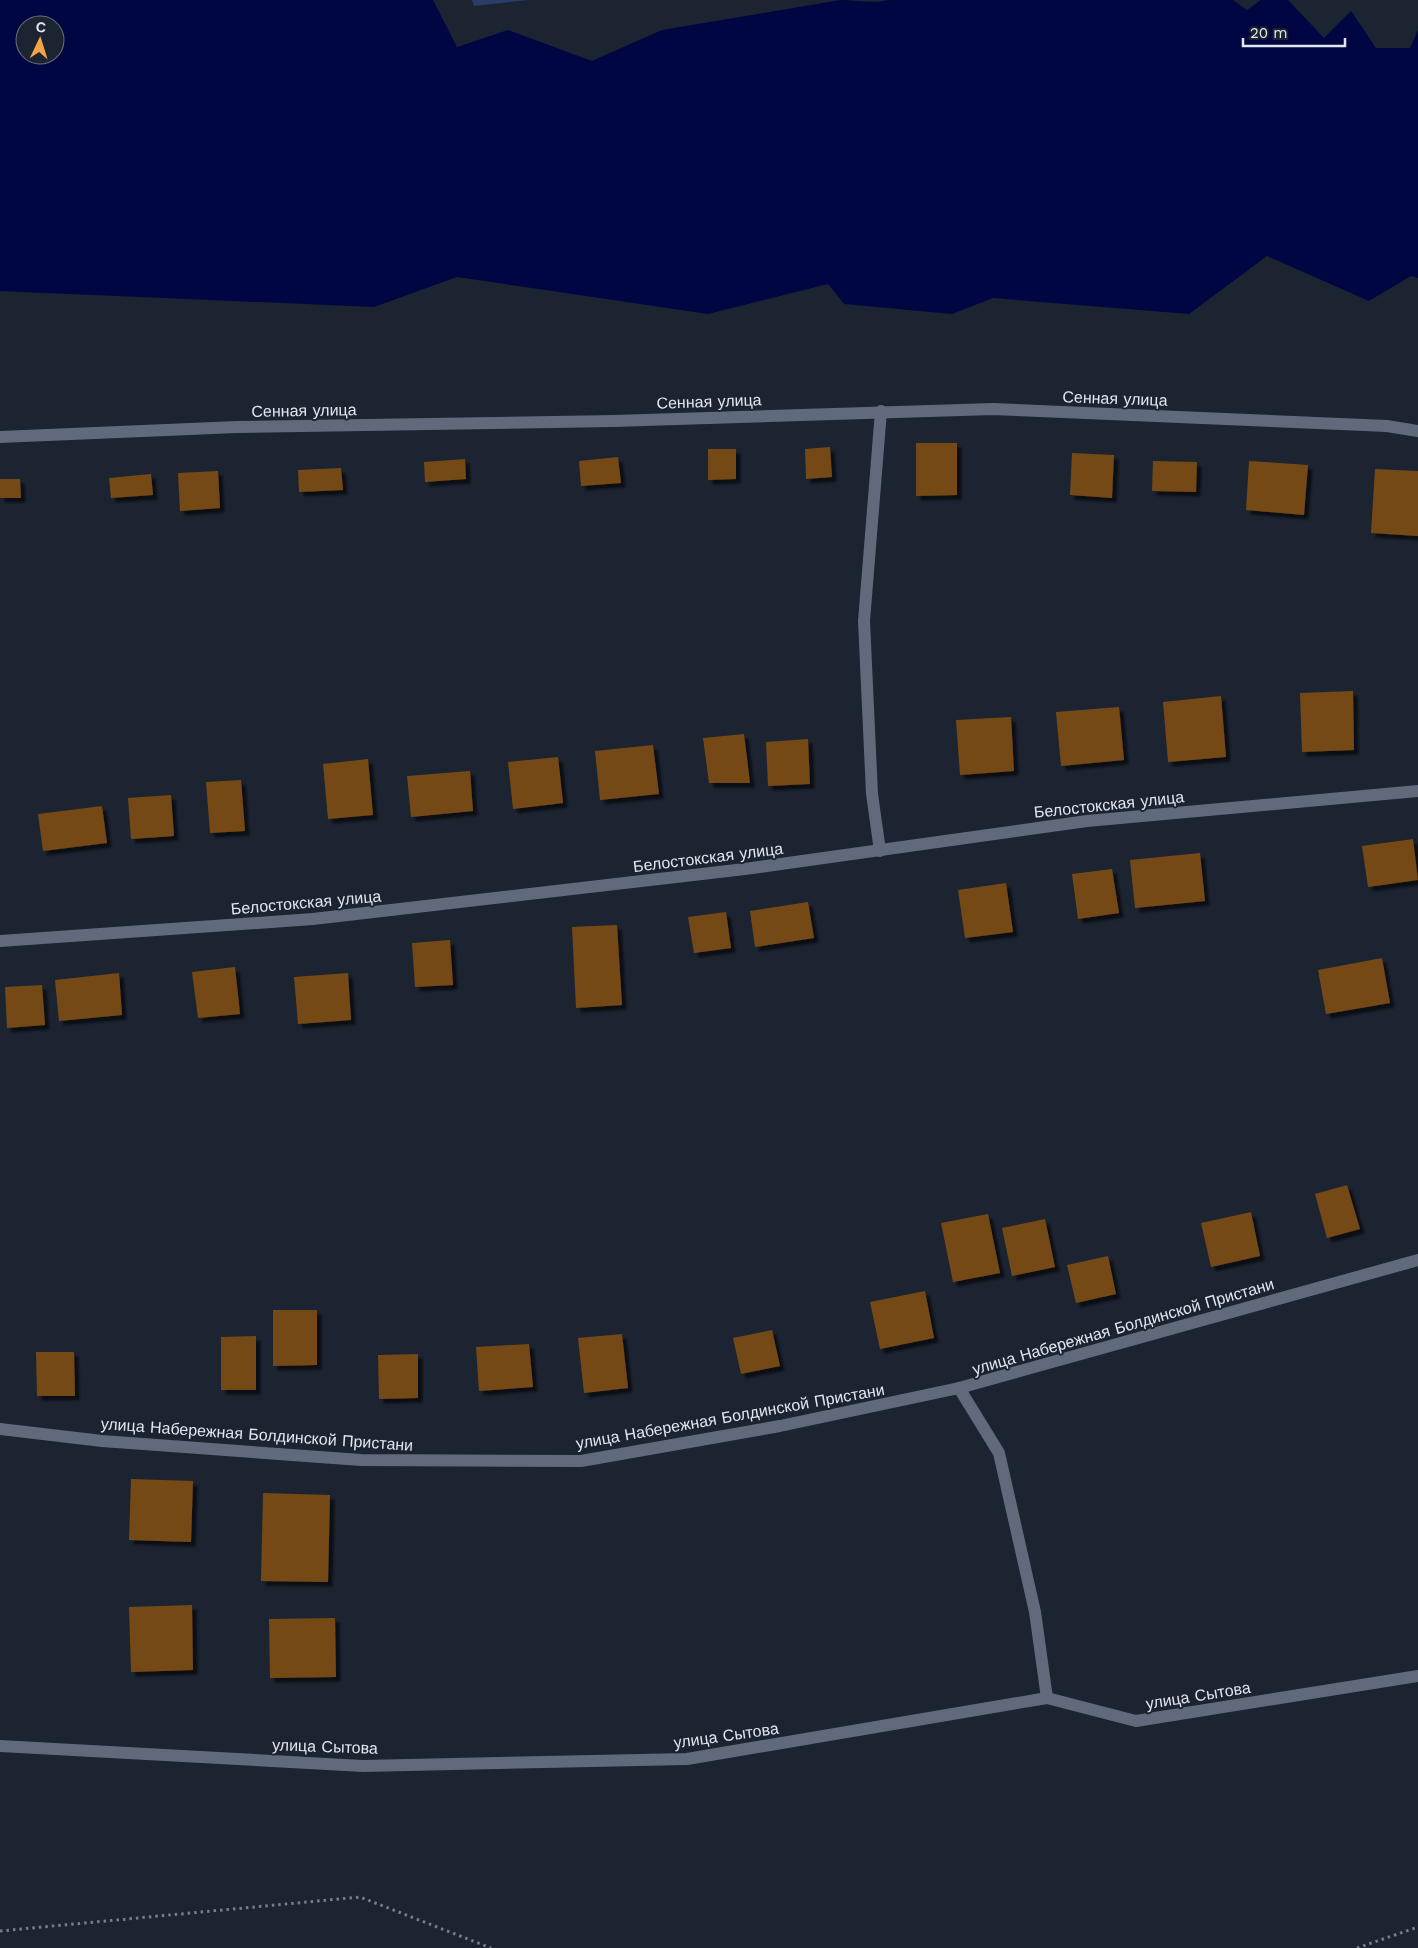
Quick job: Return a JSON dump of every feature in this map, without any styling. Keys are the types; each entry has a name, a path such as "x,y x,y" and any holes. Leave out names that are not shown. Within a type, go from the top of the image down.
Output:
{"street":[{"name":"Сенная улица","path":"0,437 237,427 604,421 881,411 993,410 1378,426 1418,431"},
{"path":"880,851 872,794 864,621 881,411"},
{"name":"Белостокская улица","path":"0,941 313,919 745,869 1087,821 1418,791"},
{"name":"улица Набережная Болдинской Пристани","path":"0,1429 102,1441 361,1460 581,1461 780,1426 959,1388 1418,1260"},
{"path":"959,1388 999,1454 1035,1612 1047,1698"},
{"name":"улица Сытова","path":"0,1746 363,1766 686,1759 1047,1698 1136,1721 1418,1676"}],"path":[{"path":"0,1930 360,1897 491,1948"},
{"path":"1357,1948 1418,1927"}],"shaded area":[{"path":"0,0 433,0 457,47 508,30 592,61 662,30 841,0 870,2 888,0 1233,0 1247,10 1261,0 1288,0 1324,38 1351,11 1376,48 1410,48 1418,30 1418,278 1411,276 1369,301 1267,256 1189,314 993,298 952,314 844,304 828,284 708,314 457,277 374,307 0,291"},
{"path":"472,0 528,0 474,6"}],"building":[{"path":"916,443 957,443 957,495 916,496"},
{"path":"830,447 832,477 806,479 805,449"},
{"path":"708,449 736,449 736,479 708,480"},
{"path":"1072,453 1114,455 1112,498 1070,495"},
{"path":"618,457 621,483 581,486 579,461"},
{"path":"465,459 466,479 425,482 424,462"},
{"path":"1153,461 1197,462 1196,492 1152,491"},
{"path":"1249,461 1308,465 1304,515 1246,510"},
{"path":"341,468 343,490 299,492 298,470"},
{"path":"1375,469 1418,471 1418,536 1371,533"},
{"path":"218,471 220,508 180,511 178,473"},
{"path":"151,474 153,495 111,498 109,478"},
{"path":"0,479 20,479 21,498 0,498"},
{"path":"1353,691 1354,750 1302,752 1300,693"},
{"path":"1221,696 1226,757 1168,762 1163,702"},
{"path":"1119,707 1124,760 1061,766 1056,712"},
{"path":"1011,717 1014,771 960,775 956,720"},
{"path":"744,734 750,783 709,783 703,738"},
{"path":"808,739 810,784 768,786 766,742"},
{"path":"653,745 659,794 600,800 595,751"},
{"path":"558,757 563,803 513,809 508,762"},
{"path":"368,759 373,815 328,819 323,764"},
{"path":"470,771 473,811 411,817 407,776"},
{"path":"241,780 245,831 210,833 206,782"},
{"path":"171,795 174,836 131,839 128,798"},
{"path":"102,806 107,843 43,851 38,814"},
{"path":"1413,839 1418,880 1368,887 1362,846"},
{"path":"1200,853 1205,901 1135,908 1130,860"},
{"path":"1112,869 1119,913 1078,919 1072,874"},
{"path":"1006,883 1013,932 965,938 958,890"},
{"path":"808,902 814,938 755,947 750,911"},
{"path":"726,912 731,948 694,953 688,917"},
{"path":"617,925 622,1005 576,1008 572,927"},
{"path":"450,940 453,985 415,987 412,943"},
{"path":"1382,958 1390,1003 1326,1014 1318,970"},
{"path":"235,967 240,1014 198,1018 192,972"},
{"path":"119,973 122,1015 59,1021 55,980"},
{"path":"348,973 351,1020 298,1024 294,977"},
{"path":"42,985 45,1025 7,1028 5,987"},
{"path":"1347,1185 1360,1229 1327,1238 1315,1194"},
{"path":"1251,1212 1260,1256 1211,1267 1201,1223"},
{"path":"988,1214 1000,1273 953,1282 941,1223"},
{"path":"1045,1219 1055,1267 1012,1276 1002,1228"},
{"path":"1108,1256 1116,1294 1076,1303 1067,1265"},
{"path":"925,1291 934,1338 880,1349 870,1302"},
{"path":"273,1310 317,1310 317,1365 273,1366"},
{"path":"772,1330 780,1366 741,1374 733,1338"},
{"path":"622,1334 628,1388 584,1393 578,1338"},
{"path":"256,1336 256,1390 221,1390 221,1337"},
{"path":"529,1344 533,1387 479,1391 476,1347"},
{"path":"36,1352 74,1352 75,1396 37,1396"},
{"path":"418,1354 418,1398 379,1399 378,1355"},
{"path":"131,1479 193,1481 191,1542 129,1540"},
{"path":"263,1493 330,1495 328,1582 261,1581"},
{"path":"192,1605 193,1670 131,1672 129,1607"},
{"path":"335,1618 336,1677 270,1678 269,1619"}]}
